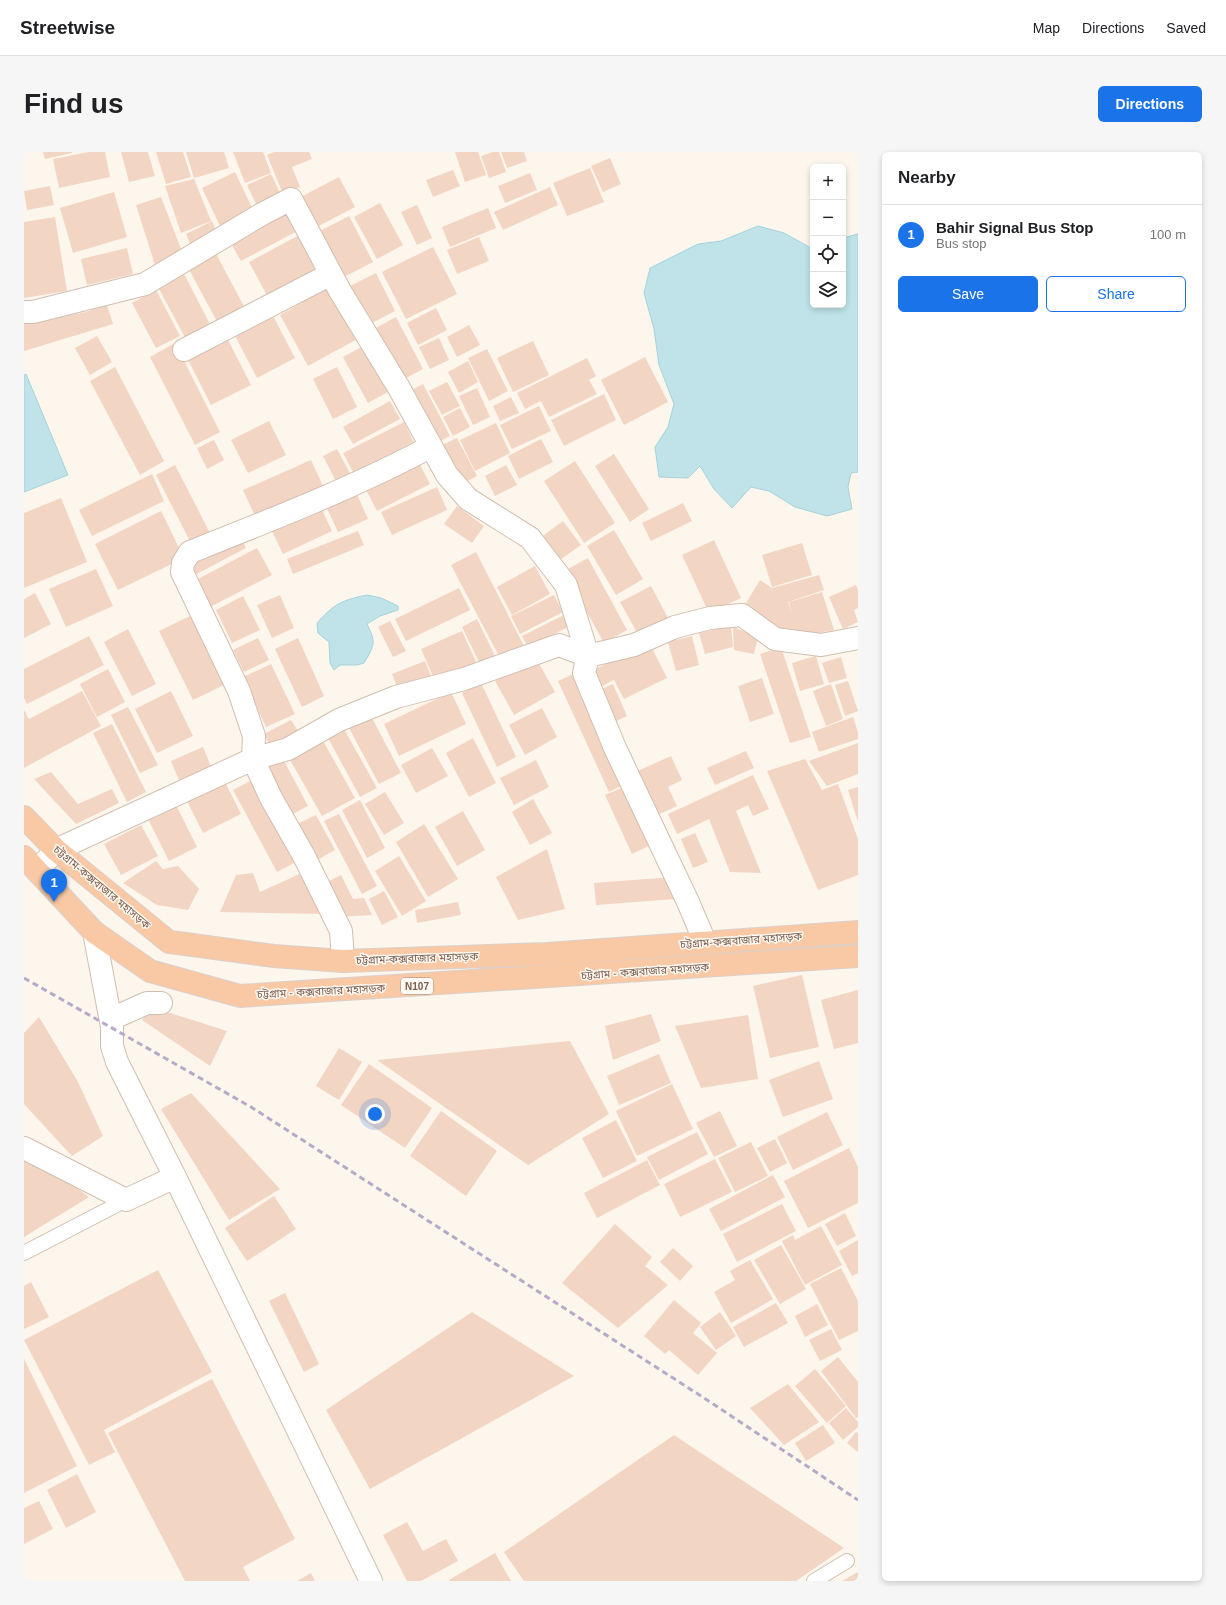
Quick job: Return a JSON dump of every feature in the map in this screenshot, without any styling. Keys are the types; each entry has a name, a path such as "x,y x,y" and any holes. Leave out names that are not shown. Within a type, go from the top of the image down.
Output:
{"highway":[{"name":"চট্টগ্রাম-কক্সবাজার মহাসড়ক","path":"24,817 56,850 169,942 274,956 343,961 547,954 858,932"},
{"name":"চট্টগ্রাম - কক্সবাজার মহাসড়ক","path":"30,864 94,932 150,971 240,996 858,956"}],"street":[{"path":"24,312 33,312 144,284 262,214 291,199 331,274 399,388 430,448 447,475 468,499 530,538 566,585 588,656 584,673 615,748 678,880 705,942"},
{"path":"184,350 331,274"},
{"path":"343,961 341,931 304,856 271,798 253,759 254,736 239,691 182,572 183,563 190,552 294,510 393,467 430,448"},
{"path":"30,864 56,850 253,759 288,749 339,720 396,697 464,679 559,645 588,656 634,645 675,627 710,618 742,615 776,639 821,646 858,638"},
{"path":"94,932 111,1019 112,1046 117,1062 175,1177 371,1581"},
{"path":"111,1019 148,1003 161,1003"},
{"path":"24,1148 126,1200 175,1177"}],"lane":[{"path":"24,1253 126,1200"},
{"path":"814,1581 847,1561"}],"water":[{"path":"758,226 784,233 810,247 810,308 846,308 846,237 858,234 858,472 851,473 848,487 852,509 827,516 795,507 769,491 751,487 732,508 714,489 700,466 688,478 659,477 655,447 668,427 674,404 659,365 654,329 644,293 650,268 698,244 721,241"},
{"path":"26,374 68,475 24,492 24,375"},
{"path":"367,595 381,598 398,606 398,610 380,616 367,624 372,635 373,644 364,663 357,665 340,665 334,670 330,663 329,642 318,633 317,623 328,611 339,604"}],"building":[{"path":"43,152 72,152 72,153 45,159"},
{"path":"89,152 105,152 110,177 59,188 53,159"},
{"path":"121,152 148,152 155,176 129,182"},
{"path":"156,152 183,152 191,177 166,184"},
{"path":"186,152 224,152 229,168 194,178"},
{"path":"233,152 263,152 271,173 245,183"},
{"path":"274,152 309,152 312,159 292,167 300,187 283,194 267,155"},
{"path":"455,152 478,152 486,175 465,182"},
{"path":"493,152 499,152 506,172 489,178 481,156"},
{"path":"501,152 524,152 527,161 507,168"},
{"path":"610,158 621,184 603,192 591,166"},
{"path":"590,168 604,202 567,216 553,183"},
{"path":"453,170 460,186 433,197 426,180"},
{"path":"235,172 254,212 221,228 202,188"},
{"path":"530,173 537,190 505,203 498,186"},
{"path":"271,174 281,195 257,206 247,185"},
{"path":"339,177 355,207 313,229 297,199"},
{"path":"194,179 211,221 181,233 165,186"},
{"path":"50,186 54,205 27,210 24,191"},
{"path":"550,187 558,205 503,230 494,212"},
{"path":"114,192 127,237 73,253 60,208"},
{"path":"161,197 181,249 155,265 136,205"},
{"path":"380,203 403,245 377,259 354,217"},
{"path":"417,205 432,238 417,245 401,212"},
{"path":"292,207 303,228 241,261 229,240"},
{"path":"488,208 496,228 450,247 442,227"},
{"path":"349,216 373,262 340,279 316,233"},
{"path":"55,217 67,291 24,298 24,222"},
{"path":"212,221 217,233 191,246 186,234"},
{"path":"305,232 327,274 271,303 249,262"},
{"path":"479,237 489,261 457,274 447,250"},
{"path":"433,247 457,294 406,319 382,272"},
{"path":"127,248 133,274 87,285 81,259"},
{"path":"214,250 247,312 220,327 186,264"},
{"path":"376,273 395,311 370,324 350,286"},
{"path":"184,274 214,332 189,345 158,287"},
{"path":"331,286 359,338 308,366 280,315"},
{"path":"156,290 180,336 156,348 132,303"},
{"path":"107,305 113,324 24,351 24,324 86,312"},
{"path":"436,308 447,330 418,345 407,323"},
{"path":"270,310 295,358 257,378 232,330"},
{"path":"396,317 423,369 402,380 374,329"},
{"path":"469,325 480,345 457,357 447,337"},
{"path":"97,336 112,362 90,375 75,348"},
{"path":"226,336 251,385 211,405 186,356"},
{"path":"439,338 449,360 430,369 419,347"},
{"path":"533,341 549,375 513,392 497,358"},
{"path":"175,343 220,432 195,445 150,357"},
{"path":"363,346 388,392 368,403 343,357"},
{"path":"487,349 508,391 489,401 468,358"},
{"path":"645,357 668,402 624,425 601,380"},
{"path":"587,358 596,376 589,380 597,394 549,417 541,401 525,409 517,393"},
{"path":"468,361 478,382 459,393 448,372"},
{"path":"115,367 164,461 140,475 90,381"},
{"path":"337,367 357,407 333,419 313,379"},
{"path":"447,382 460,406 442,415 429,391"},
{"path":"423,384 450,436 433,445 405,393"},
{"path":"477,388 490,417 473,425 459,396"},
{"path":"604,394 616,420 564,446 551,420"},
{"path":"511,397 519,413 500,421 493,406"},
{"path":"390,401 400,419 353,444 343,427"},
{"path":"539,406 551,431 512,449 500,425"},
{"path":"460,408 470,427 453,436 443,417"},
{"path":"269,421 286,455 248,473 231,440"},
{"path":"404,422 416,447 356,478 343,453"},
{"path":"496,423 510,453 475,471 460,440"},
{"path":"457,438 477,476 458,486 438,447"},
{"path":"541,439 553,462 519,479 508,456"},
{"path":"214,440 224,460 207,469 197,448"},
{"path":"337,449 352,477 338,485 323,456"},
{"path":"614,454 649,509 630,522 595,466"},
{"path":"417,459 430,484 377,511 364,486"},
{"path":"311,460 323,486 255,516 243,490"},
{"path":"575,461 615,523 584,543 544,481"},
{"path":"175,465 211,535 192,545 156,475"},
{"path":"506,465 517,485 495,496 485,476"},
{"path":"152,474 164,501 92,536 79,510"},
{"path":"437,487 447,510 392,535 381,512"},
{"path":"354,488 368,519 338,532 324,502"},
{"path":"61,498 87,562 24,588 24,513"},
{"path":"683,503 692,521 651,541 642,523"},
{"path":"320,506 332,531 283,554 271,529"},
{"path":"457,506 484,526 472,543 444,524"},
{"path":"161,511 184,558 118,590 95,544"},
{"path":"563,521 581,545 557,562 540,538"},
{"path":"614,530 643,579 616,595 587,546"},
{"path":"358,531 364,545 293,574 287,559"},
{"path":"242,540 246,548 193,576 185,561"},
{"path":"714,540 741,598 709,613 682,555"},
{"path":"802,543 812,575 772,587 762,555"},
{"path":"257,548 272,575 210,607 196,580"},
{"path":"476,552 525,648 501,660 451,565"},
{"path":"588,558 627,630 604,643 564,571"},
{"path":"535,566 550,594 512,615 497,587"},
{"path":"96,569 113,606 66,627 49,589"},
{"path":"819,575 824,590 788,602 792,613 789,602 822,592 834,630 793,638 743,608 760,580 772,588"},
{"path":"856,585 858,590 858,608 854,610 858,622 843,629 829,597"},
{"path":"651,586 669,620 639,636 620,602"},
{"path":"459,588 470,610 406,641 395,619"},
{"path":"35,593 51,624 24,638 24,599"},
{"path":"280,595 294,628 272,638 257,605"},
{"path":"554,595 563,612 520,634 511,616"},
{"path":"243,596 260,630 232,643 216,610"},
{"path":"192,615 226,684 193,700 159,631"},
{"path":"564,615 570,626 528,647 522,636"},
{"path":"477,619 495,656 480,664 462,627"},
{"path":"390,621 406,651 393,657 378,627"},
{"path":"731,626 733,647 705,654 699,633"},
{"path":"733,627 758,637 754,654 734,650"},
{"path":"128,629 156,684 132,696 104,642"},
{"path":"462,631 477,664 436,683 421,649"},
{"path":"89,636 104,665 27,704 24,698 24,669"},
{"path":"692,636 699,665 676,671 668,642"},
{"path":"258,638 269,660 244,672 233,650"},
{"path":"298,638 324,696 302,707 275,649"},
{"path":"649,642 667,678 624,699 614,680 594,690 586,674"},
{"path":"781,647 811,737 790,743 760,654"},
{"path":"816,656 824,684 800,691 792,663"},
{"path":"841,657 847,678 829,683 822,663"},
{"path":"536,658 555,692 514,715 495,681"},
{"path":"425,661 432,679 399,692 392,674"},
{"path":"271,664 295,714 266,727 243,677"},
{"path":"108,669 125,702 97,717 80,684"},
{"path":"578,672 629,782 609,792 558,681"},
{"path":"762,678 774,714 750,722 738,686"},
{"path":"848,681 858,711 845,716 835,685"},
{"path":"481,683 516,757 497,767 462,693"},
{"path":"613,684 627,716 608,725 593,693"},
{"path":"831,684 843,719 826,726 813,691"},
{"path":"82,691 101,726 24,768 24,710 29,719"},
{"path":"171,691 193,736 157,753 135,709"},
{"path":"451,692 466,724 399,756 384,724"},
{"path":"128,707 158,765 140,773 111,715"},
{"path":"542,708 557,737 525,755 509,725"},
{"path":"371,716 401,773 379,784 349,728"},
{"path":"853,717 858,732 858,739 819,752 812,732"},
{"path":"291,720 300,734 272,749 264,734"},
{"path":"112,724 146,792 127,802 93,733"},
{"path":"344,729 377,788 360,797 328,738"},
{"path":"473,738 496,783 469,797 446,753"},
{"path":"322,739 355,798 322,816 289,758"},
{"path":"858,743 858,774 827,786 809,761"},
{"path":"203,747 212,769 180,783 171,761"},
{"path":"432,748 448,776 416,793 401,765"},
{"path":"746,751 754,768 715,785 707,768"},
{"path":"671,756 682,780 668,787 677,806 651,818 631,774"},
{"path":"282,757 308,806 289,816 263,767"},
{"path":"805,759 822,790 838,784 858,839 858,875 818,890 767,771"},
{"path":"536,760 549,787 514,805 500,778"},
{"path":"51,772 78,804 112,789 119,803 76,824 34,779"},
{"path":"753,775 769,809 753,816 748,805 736,811 761,873 730,872 709,819 677,834 668,814"},
{"path":"222,776 241,814 203,833 184,795"},
{"path":"252,780 296,862 277,872 233,790"},
{"path":"626,786 653,844 632,854 605,795"},
{"path":"858,787 858,822 848,790"},
{"path":"385,792 404,823 384,835 365,804"},
{"path":"533,799 552,833 530,845 512,812"},
{"path":"360,800 385,848 367,858 342,810"},
{"path":"176,805 197,847 169,861 148,819"},
{"path":"463,811 485,850 457,866 435,827"},
{"path":"339,814 377,886 362,894 324,821"},
{"path":"316,815 335,850 317,860 297,824"},
{"path":"424,824 458,879 428,897 396,842"},
{"path":"141,825 158,856 121,875 104,844"},
{"path":"695,833 708,862 693,868 681,839"},
{"path":"547,849 565,909 518,920 496,877"},
{"path":"399,856 426,901 402,916 375,871"},
{"path":"156,861 163,869 178,866 199,889 188,910 157,905 123,883"},
{"path":"304,872 326,914 220,912 236,875 253,873 260,892"},
{"path":"341,875 353,899 364,898 372,915 337,917 321,885"},
{"path":"673,877 675,899 596,905 594,883"},
{"path":"384,891 398,917 382,925 369,899"},
{"path":"458,902 461,915 417,923 415,910"},
{"path":"802,975 819,1047 770,1058 753,986"},
{"path":"858,990 858,1043 834,1049 821,1000"},
{"path":"151,1007 227,1031 210,1066 142,1020"},
{"path":"651,1014 661,1041 613,1060 605,1026"},
{"path":"748,1015 758,1079 701,1088 675,1026"},
{"path":"39,1017 78,1082 103,1136 72,1156 24,1104 24,1033"},
{"path":"570,1041 609,1114 528,1165 377,1060"},
{"path":"339,1048 362,1062 339,1100 316,1086"},
{"path":"659,1054 671,1083 619,1105 607,1076"},
{"path":"819,1061 833,1099 783,1117 769,1080"},
{"path":"369,1064 432,1108 405,1148 341,1105"},
{"path":"672,1084 693,1129 637,1156 616,1111"},
{"path":"191,1093 280,1189 229,1220 161,1109"},
{"path":"441,1111 497,1151 466,1196 410,1156"},
{"path":"720,1111 737,1146 714,1157 696,1123"},
{"path":"827,1112 843,1145 793,1170 777,1137"},
{"path":"616,1120 637,1161 603,1178 582,1138"},
{"path":"697,1132 708,1154 659,1180 647,1157"},
{"path":"775,1139 787,1163 770,1172 757,1148"},
{"path":"751,1142 768,1176 735,1192 718,1158"},
{"path":"849,1148 858,1167 858,1203 808,1228 784,1181"},
{"path":"24,1159 41,1170 47,1167 89,1197 24,1237"},
{"path":"715,1159 732,1192 680,1217 664,1184"},
{"path":"647,1160 660,1185 597,1218 584,1193"},
{"path":"773,1175 785,1197 721,1231 709,1209"},
{"path":"274,1196 296,1229 247,1261 225,1228"},
{"path":"782,1204 796,1231 737,1262 723,1234"},
{"path":"845,1213 856,1236 837,1246 825,1224"},
{"path":"615,1224 652,1257 645,1266 668,1285 618,1328 562,1283"},
{"path":"821,1226 842,1265 805,1285 782,1241 793,1235 795,1240"},
{"path":"858,1240 858,1273 852,1276 839,1251"},
{"path":"781,1245 806,1289 780,1304 754,1260"},
{"path":"673,1248 693,1266 680,1281 660,1262"},
{"path":"750,1260 773,1299 731,1323 714,1292 735,1280 730,1271"},
{"path":"841,1268 858,1301 858,1331 839,1340 810,1284"},
{"path":"158,1270 212,1372 104,1430 115,1452 89,1465 24,1340"},
{"path":"31,1282 49,1317 24,1329 24,1286"},
{"path":"285,1293 319,1364 304,1372 269,1301"},
{"path":"674,1300 701,1323 693,1333 717,1353 698,1375 669,1350 665,1354 644,1336"},
{"path":"776,1303 788,1323 744,1347 733,1327"},
{"path":"817,1304 828,1325 805,1337 795,1316"},
{"path":"472,1312 574,1376 370,1489 326,1410"},
{"path":"720,1312 736,1336 716,1350 700,1327"},
{"path":"831,1329 842,1350 820,1361 809,1340"},
{"path":"838,1357 858,1382 858,1417 856,1418 821,1371"},
{"path":"24,1359 77,1466 24,1493"},
{"path":"815,1369 846,1406 827,1423 795,1386"},
{"path":"212,1379 295,1539 243,1567 250,1581 185,1581 108,1433"},
{"path":"788,1384 819,1422 784,1445 750,1408"},
{"path":"846,1408 858,1422 858,1427 843,1440 829,1423"},
{"path":"823,1425 835,1443 806,1461 795,1443"},
{"path":"856,1432 858,1433 858,1452 847,1443"},
{"path":"674,1435 844,1548 796,1581 524,1581 504,1552"},
{"path":"77,1474 96,1512 66,1528 47,1490"},
{"path":"39,1501 53,1529 24,1544 24,1508"},
{"path":"407,1522 423,1551 446,1539 458,1561 421,1581 407,1581 383,1535"},
{"path":"495,1553 511,1581 449,1580"},
{"path":"858,1572 858,1581 842,1581"},
{"path":"311,1573 315,1581 297,1581"}],"railway":[{"path":"24,978 251,1107 701,1396 858,1500"}],"place":[{"name":"Bahir Signal Bus Stop","path":"54,902"}]}
